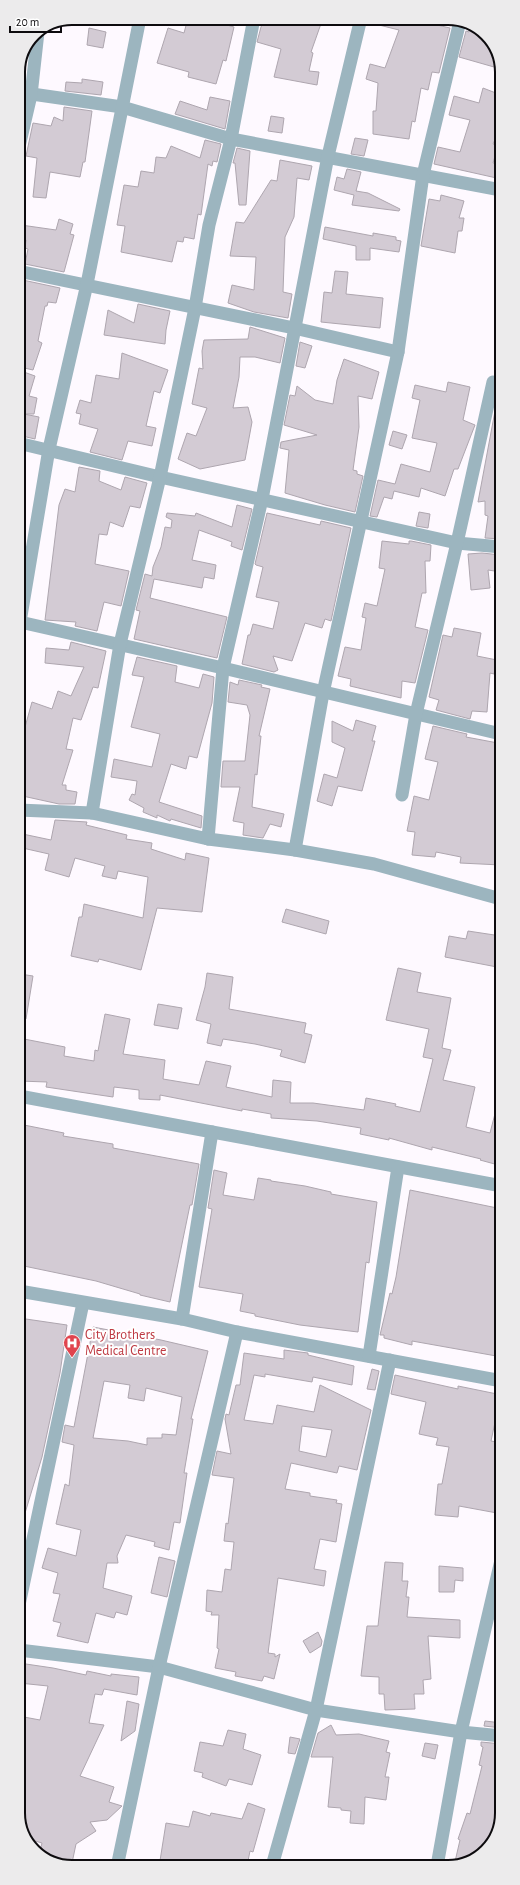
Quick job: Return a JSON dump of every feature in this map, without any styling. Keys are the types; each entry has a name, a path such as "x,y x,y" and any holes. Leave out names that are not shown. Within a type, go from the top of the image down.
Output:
{"street":[{"path":"25,592 49,449 87,284 139,25"},
{"path":"92,813 120,644 160,477 195,308 209,225 231,139 253,25"},
{"path":"208,839 223,668 262,500 328,156 359,25"},
{"path":"295,850 323,693 398,352 423,175 459,27"},
{"path":"25,121 31,95 37,41"},
{"path":"25,94 122,107 231,139 328,156 495,189"},
{"path":"25,272 294,328 398,352"},
{"path":"402,795 416,714 457,544 492,382"},
{"path":"25,444 160,477 457,544 495,547"},
{"path":"25,629 120,644 495,733"},
{"path":"25,810 92,813 208,839 295,850 374,864 495,896"},
{"path":"25,1097 495,1185"},
{"path":"182,1319 212,1132"},
{"path":"369,1356 398,1167"},
{"path":"25,1292 182,1319 237,1332 495,1380"},
{"path":"25,1577 83,1303"},
{"path":"118,1860 159,1667 237,1332"},
{"path":"274,1860 316,1710 390,1360"},
{"path":"438,1860 461,1732 495,1586"},
{"path":"25,1651 159,1667 316,1710 461,1732 495,1735"}],"building":[{"path":"186,25 227,25 234,27 226,61 223,60 216,84 188,77 189,72 157,63 168,28 184,33"},
{"path":"262,25 321,25 311,52 313,53 309,71 319,72 317,85 274,77 281,49 257,42"},
{"path":"379,25 437,25 450,28 439,73 432,72 428,90 421,88 415,122 412,121 409,139 373,134 373,111 376,111 378,83 366,79 370,64 385,68 399,30"},
{"path":"89,28 106,32 103,48 87,45"},
{"path":"466,31 469,32 469,31 479,37 489,48 494,67 459,57"},
{"path":"82,79 103,82 101,95 65,91 66,82 82,83"},
{"path":"483,88 495,93 495,140 493,144 495,145 495,156 493,163 495,163 495,178 434,164 438,147 460,152 470,120 449,115 454,96 479,103"},
{"path":"210,97 230,101 225,129 175,114 180,101 207,110"},
{"path":"64,107 92,111 85,162 83,162 80,177 50,172 46,198 33,197 37,158 26,156 33,123 51,126 54,117 63,121"},
{"path":"271,116 284,118 282,133 268,131"},
{"path":"355,138 368,140 364,156 351,154"},
{"path":"205,140 221,144 217,162 213,161 212,166 208,164 201,215 198,214 194,239 184,237 183,242 177,241 172,262 121,252 125,226 117,225 124,185 138,187 141,171 154,173 156,157 166,158 171,146 200,158"},
{"path":"237,148 250,151 246,205 239,205 235,163 233,163"},
{"path":"280,160 312,166 309,180 297,178 294,217 285,237 283,292 292,294 288,318 254,312 228,303 232,285 254,290 256,257 230,256 236,222 244,223 271,180 277,181"},
{"path":"347,169 361,172 356,191 368,193 400,209 399,211 352,205 354,195 334,190 337,177 344,179"},
{"path":"441,195 464,201 459,218 464,218 462,231 458,231 455,253 421,246 429,199 440,201"},
{"path":"59,219 73,224 70,234 74,235 64,272 25,264 28,249 25,248 25,226 56,230"},
{"path":"325,227 373,236 373,233 396,237 396,240 401,241 399,252 370,248 370,260 356,260 356,246 323,239"},
{"path":"335,271 348,272 346,294 383,298 380,328 321,322 324,292 332,293"},
{"path":"25,280 60,288 56,303 48,302 47,306 45,306 38,341 42,343 33,370 25,368"},
{"path":"138,304 170,311 165,344 104,335 108,310 134,323"},
{"path":"250,327 285,338 280,363 255,357 240,357 239,377 233,408 248,407 252,422 245,460 200,469 178,459 187,433 196,436 207,408 192,404 199,368 203,369 202,351 204,340 248,339"},
{"path":"300,342 312,346 305,368 296,366"},
{"path":"122,353 168,370 160,393 154,391 146,426 156,428 152,446 128,441 122,460 90,452 98,429 79,424 81,414 76,413 80,400 91,403 96,375 119,379"},
{"path":"344,359 379,372 372,399 358,396 359,427 353,470 357,471 357,474 363,476 355,512 285,493 289,450 280,448 281,442 317,435 284,425 290,395 295,396 297,386 315,400 333,404 337,380"},
{"path":"25,372 35,376 29,396 37,398 34,414 25,414"},
{"path":"448,382 470,387 463,420 475,425 458,469 454,469 445,496 421,488 419,497 394,491 392,499 384,497 377,517 370,516 378,480 395,484 401,464 430,472 437,443 412,438 420,400 412,398 415,385 446,392"},
{"path":"495,411 495,539 485,538 488,516 485,515 485,501 478,502"},
{"path":"25,414 39,417 35,439 25,437"},
{"path":"393,431 407,435 402,449 389,445"},
{"path":"79,467 100,471 99,481 121,490 125,477 147,483 140,508 130,506 123,527 110,522 107,535 99,534 95,564 129,571 121,606 104,602 97,631 75,626 76,622 45,620 59,505 65,489 75,492"},
{"path":"237,505 252,509 242,550 231,546 232,542 199,530 192,560 216,565 214,579 204,577 202,588 154,579 150,598 227,617 217,658 134,639 140,611 136,610 145,574 152,576 153,567 161,547 165,527 171,528 172,520 166,517 167,513 195,516 196,513 232,527"},
{"path":"419,512 430,514 428,528 416,526"},
{"path":"267,513 320,525 321,521 351,528 331,621 325,619 322,628 305,623 292,661 273,656 278,670 274,672 242,664 248,635 250,635 253,624 273,629 279,602 256,597 263,567 255,564"},
{"path":"382,541 409,544 409,541 411,541 431,545 430,561 425,561 426,593 422,593 415,627 428,630 415,683 402,681 401,698 350,686 351,679 338,676 345,647 361,650 366,618 362,617 365,603 377,606 385,569 379,568"},
{"path":"468,554 495,554 495,571 488,570 490,588 471,590"},
{"path":"454,628 481,633 477,656 495,660 494,674 490,673 487,712 472,711 470,719 436,710 439,700 429,697 443,635 452,637"},
{"path":"71,642 106,651 98,688 93,687 81,720 73,718 66,749 73,750 62,785 66,785 66,790 77,792 75,804 59,804 25,797 25,727 32,702 52,709 58,691 71,696 84,667 45,663 46,648 69,650"},
{"path":"137,657 177,666 175,682 199,688 203,674 214,677 212,703 197,758 189,756 186,769 171,764 159,802 202,816 201,828 171,819 170,821 157,815 157,818 143,812 144,808 129,800 132,794 135,795 137,781 111,777 114,759 152,767 160,734 131,727 144,677 132,675"},
{"path":"239,680 262,685 261,687 270,689 259,736 261,736 252,807 284,814 281,827 270,824 263,838 243,835 244,823 233,821 240,787 221,787 223,761 245,761 250,715 247,705 228,702 230,682 238,685"},
{"path":"356,720 376,726 372,741 375,741 362,791 338,786 332,806 317,801 324,774 337,778 345,748 332,742 332,721 353,731"},
{"path":"433,726 467,734 466,737 495,742 495,865 460,863 461,857 436,852 435,857 412,855 415,832 407,831 414,796 429,800 438,762 425,759"},
{"path":"55,820 87,822 86,825 127,835 126,839 152,843 151,849 185,860 186,853 209,858 202,912 157,908 141,970 99,959 98,962 71,956 79,917 82,917 84,904 143,918 148,877 118,871 116,879 102,876 105,866 75,858 69,877 45,870 49,854 25,849 25,834 51,840"},
{"path":"286,909 329,921 326,934 282,922"},
{"path":"468,931 495,935 495,967 445,957 449,936 466,939"},
{"path":"398,968 421,973 417,992 451,998 442,1048 451,1050 443,1080 475,1087 466,1127 490,1133 495,1114 495,1164 480,1160 481,1159 432,1147 432,1150 389,1138 389,1140 360,1134 361,1128 317,1121 271,1118 271,1114 242,1109 242,1111 160,1095 160,1100 139,1099 139,1090 114,1087 113,1097 46,1087 47,1082 25,1081 25,1039 65,1047 64,1056 94,1061 95,1050 98,1051 105,1014 130,1019 123,1054 165,1060 163,1079 199,1085 206,1061 231,1066 226,1087 272,1097 273,1080 291,1082 290,1103 313,1103 364,1110 366,1098 396,1104 395,1106 420,1112 433,1059 423,1057 429,1029 386,1020"},
{"path":"207,973 233,977 229,1009 306,1023 304,1033 312,1035 305,1063 280,1056 282,1050 255,1044 223,1039 221,1046 207,1043 211,1024 196,1020 205,987"},
{"path":"25,975 33,976 25,1019"},
{"path":"158,1004 182,1008 178,1029 154,1025"},
{"path":"25,1125 64,1133 63,1136 113,1144 113,1148 199,1164 192,1205 190,1205 170,1302 140,1295 96,1281 25,1266"},
{"path":"214,1170 227,1173 223,1195 254,1200 258,1178 305,1186 331,1192 331,1194 377,1202 369,1263 366,1262 358,1332 300,1325 255,1316 255,1314 240,1311 243,1294 199,1287 212,1209 208,1208"},
{"path":"410,1190 495,1208 495,1356 412,1341 412,1345 384,1338 384,1335 380,1335 390,1293 392,1294"},
{"path":"25,1319 67,1325 60,1373 42,1457 25,1513"},
{"path":"93,1327 208,1351 191,1419 193,1419 184,1473 187,1473 180,1523 174,1522 169,1550 154,1546 155,1542 126,1535 117,1556 118,1563 107,1563 103,1588 132,1596 127,1615 116,1612 114,1618 96,1613 88,1643 57,1636 61,1623 53,1621 60,1594 53,1593 58,1573 42,1568 48,1548 76,1556 81,1530 56,1524 65,1484 69,1486 74,1445 62,1442 65,1425 74,1427","holes":["104,1381 130,1385 128,1398 144,1401 146,1388 182,1397 176,1435 162,1434 162,1438 147,1438 147,1445 128,1441 93,1438"]},
{"path":"284,1350 308,1353 308,1355 354,1366 352,1385 313,1377 312,1382 265,1374 265,1377 254,1375 244,1420 273,1424 277,1405 314,1412 320,1385 371,1410 357,1470 339,1466 337,1473 291,1463 285,1489 310,1493 310,1496 337,1500 336,1503 342,1504 336,1542 320,1539 314,1569 326,1571 324,1586 278,1578 268,1653 275,1654 275,1657 280,1654 274,1679 264,1676 262,1681 235,1676 236,1672 215,1668 219,1649 217,1648 219,1615 211,1615 212,1612 206,1611 207,1590 222,1592 225,1569 231,1570 234,1542 224,1541 226,1523 228,1524 234,1478 212,1475 217,1451 231,1454 225,1419 226,1414 229,1415 236,1385 240,1385 244,1353 284,1359","holes":["302,1426 332,1430 326,1457 299,1451"]},
{"path":"372,1369 379,1371 375,1390 367,1389"},
{"path":"395,1375 458,1389 458,1386 495,1394 495,1422 491,1441 495,1442 495,1513 459,1506 458,1517 435,1515 438,1484 442,1484 449,1447 436,1445 438,1438 419,1434 426,1402 391,1394"},
{"path":"159,1557 175,1561 167,1597 151,1593"},
{"path":"385,1562 403,1563 402,1581 408,1581 406,1597 409,1597 407,1617 460,1620 460,1638 428,1636 431,1679 423,1680 424,1694 414,1694 415,1709 385,1710 384,1694 379,1694 379,1677 361,1676 367,1626 378,1626"},
{"path":"439,1566 463,1568 463,1581 455,1580 454,1592 439,1592"},
{"path":"318,1632 322,1641 321,1646 310,1653 303,1641"},
{"path":"25,1664 86,1675 87,1671 111,1676 111,1674 139,1677 137,1695 104,1689 102,1695 95,1694 89,1723 104,1725 80,1776 114,1787 109,1802 122,1806 107,1820 90,1822 96,1831 76,1844 73,1860 54,1856 41,1848 42,1843 34,1841 26,1822 25,1717 40,1720 48,1686 25,1684"},
{"path":"127,1701 139,1704 135,1731 121,1741"},
{"path":"485,1721 495,1722 495,1727 484,1726"},
{"path":"331,1725 336,1735 359,1734 389,1741 386,1752 390,1753 385,1777 389,1777 386,1800 365,1797 364,1824 350,1823 351,1811 341,1810 341,1808 328,1807 333,1757 311,1757 318,1733"},
{"path":"228,1730 246,1734 243,1749 261,1755 252,1785 229,1779 226,1786 202,1777 203,1773 194,1771 200,1742 223,1746"},
{"path":"290,1737 300,1739 295,1754 288,1753"},
{"path":"481,1742 495,1743 495,1813 493,1828 485,1842 479,1848 466,1856 456,1859 460,1840 458,1839 467,1813 470,1814 482,1766 479,1765 483,1747 481,1746"},
{"path":"425,1743 438,1745 435,1759 422,1756"},
{"path":"248,1803 265,1809 253,1852 250,1851 248,1860 160,1860 166,1823 189,1827 193,1811 210,1816 211,1813 242,1819"}],"place":[{"name":"City Brothers Medical Centre","path":"72,1358"}]}
